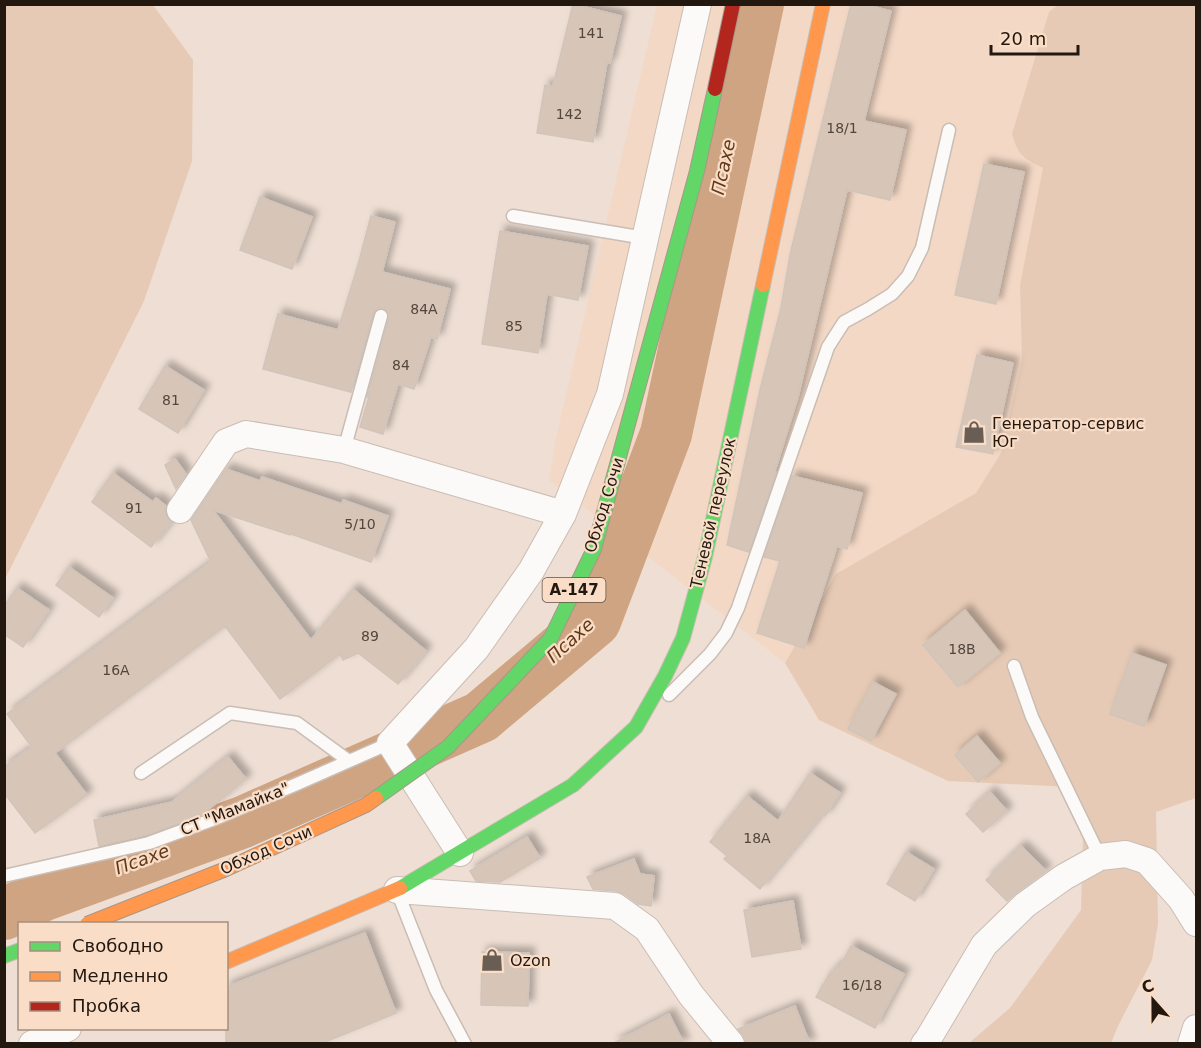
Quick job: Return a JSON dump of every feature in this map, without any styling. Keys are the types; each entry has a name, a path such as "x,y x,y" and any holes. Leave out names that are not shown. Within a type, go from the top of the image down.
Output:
{"main road":[{"name":"Обход Сочи","path":"92,922 226,869 366,805 448,747 551,638 594,549 698,171 733,4"},
{"name":"Теневой переулок","path":"228,961 397,890 573,785 636,727 665,676 683,638 702,568 824,4"}],"street":[{"path":"460,853 390,743 476,649 531,571 563,514 610,394 698,4"},
{"path":"180,510 226,442 246,434 344,450 563,514"},
{"path":"927,1042 984,945 1025,905 1064,877 1100,857 1126,854 1147,861 1181,899 1197,923"},
{"name":"Теневой переулок","path":"397,890 615,906 647,929 691,995 731,1044"},
{"path":"1191,1044 1197,1028"},
{"path":"32,1044 66,1030"}],"lane":[{"path":"636,727 710,654 726,633 738,608 828,347 844,322 892,294 908,276 922,248 949,130"},
{"path":"513,216 645,238"},
{"path":"344,450 381,316"},
{"path":"1014,666 1032,717 1100,857"},
{"path":"141,773 230,712 297,723 349,761"},
{"name":"СТ \"Мамайка\"","path":"4,876 149,843 217,818 390,743"},
{"path":"397,890 436,990 465,1044"}],"shaded area":[{"path":"5,4 153,5 193,60 192,161 144,301 5,579"},
{"path":"657,5 1058,5 1049,13 1012,134 1023,158 1043,168 1020,285 1022,360 1001,453 976,493 836,574 785,663 549,480 556,438"},
{"path":"1058,5 1196,5 1196,798 1156,812 1158,924 1152,960 1111,1043 969,1043 1010,1008 1081,910 1083,836 1072,787 948,781 819,720 785,663 836,574 976,493 1001,453 1022,360 1020,285 1043,168 1022,156 1012,134 1049,12"}],"building":[{"path":"573,4 621,16 610,63 607,62 593,142 537,133 545,85 553,86"},
{"path":"851,4 863,4 891,11 864,121 906,130 890,200 847,190 798,397 749,552 727,545 760,390 781,308 790,255"},
{"path":"984,164 1024,172 996,304 955,295"},
{"path":"260,197 312,217 292,269 240,250"},
{"path":"371,216 395,222 382,272 450,289 437,339 431,337 414,389 398,384 383,434 360,427 389,318 389,313 384,308 378,308 373,314 351,392 263,369 278,314 338,330"},
{"path":"500,231 588,246 578,300 547,294 538,353 482,344"},
{"path":"977,355 1013,363 993,454 956,447"},
{"path":"165,366 204,390 178,433 139,409"},
{"path":"175,459 186,474 176,489 165,465"},
{"path":"226,469 260,481 262,477 342,504 343,500 388,516 371,562 213,510 311,640 353,589 426,651 398,684 358,653 343,660 340,654 280,699 225,626 55,753 87,795 35,833 4,793 4,767 32,747 7,714 211,562 191,520"},
{"path":"113,473 153,502 156,498 166,506 166,516 171,522 151,547 92,502"},
{"path":"792,476 862,493 847,549 837,546 804,648 757,633 780,561 764,557"},
{"path":"69,567 113,598 99,617 56,585"},
{"path":"17,588 49,610 23,647 4,634 4,606"},
{"path":"965,610 1000,653 958,687 923,645"},
{"path":"1132,653 1166,665 1144,726 1110,714"},
{"path":"873,682 896,694 871,741 848,729"},
{"path":"977,736 1000,763 978,782 955,755"},
{"path":"228,757 246,779 202,815 147,835 99,846 94,820 172,802"},
{"path":"810,773 840,793 825,816 822,814 760,889 724,859 727,856 710,842 747,796 778,821"},
{"path":"990,792 1007,811 983,832 966,814"},
{"path":"527,837 540,858 500,882 476,881 470,871"},
{"path":"1021,846 1046,871 1007,901 986,880"},
{"path":"906,852 934,869 915,901 887,884"},
{"path":"634,859 640,874 654,876 651,906 638,904 617,891 593,889 587,877"},
{"path":"793,901 801,949 752,957 744,910"},
{"path":"365,933 396,1013 320,1044 226,1044 228,986"},
{"path":"851,946 904,974 875,1028 816,997 830,973 832,974 836,966 839,968"},
{"path":"482,952 529,953 528,1006 481,1005"},
{"path":"795,1006 810,1044 746,1044 738,1029"},
{"path":"669,1014 684,1044 612,1044"}],"waterway":[{"name":"Псахе","path":"4,914 44,895 243,822 481,717 595,621 666,434 758,4"}],"traffic: fast":[{"path":"376,798 448,747 551,638 594,549 697,171 715,89"},
{"path":"400,888 573,785 636,727 665,676 683,638 705,557 763,285"},
{"path":"4,956 18,951"}],"traffic: slow":[{"path":"763,285 823,4"},
{"path":"92,922 226,869 366,805 376,798"},
{"path":"228,961 400,888"}],"traffic: jam":[{"path":"715,89 733,4"}],"place":[{"name":"Генератор-сервис Юг","path":"974,432"},
{"name":"Ozon","path":"492,960"}]}
